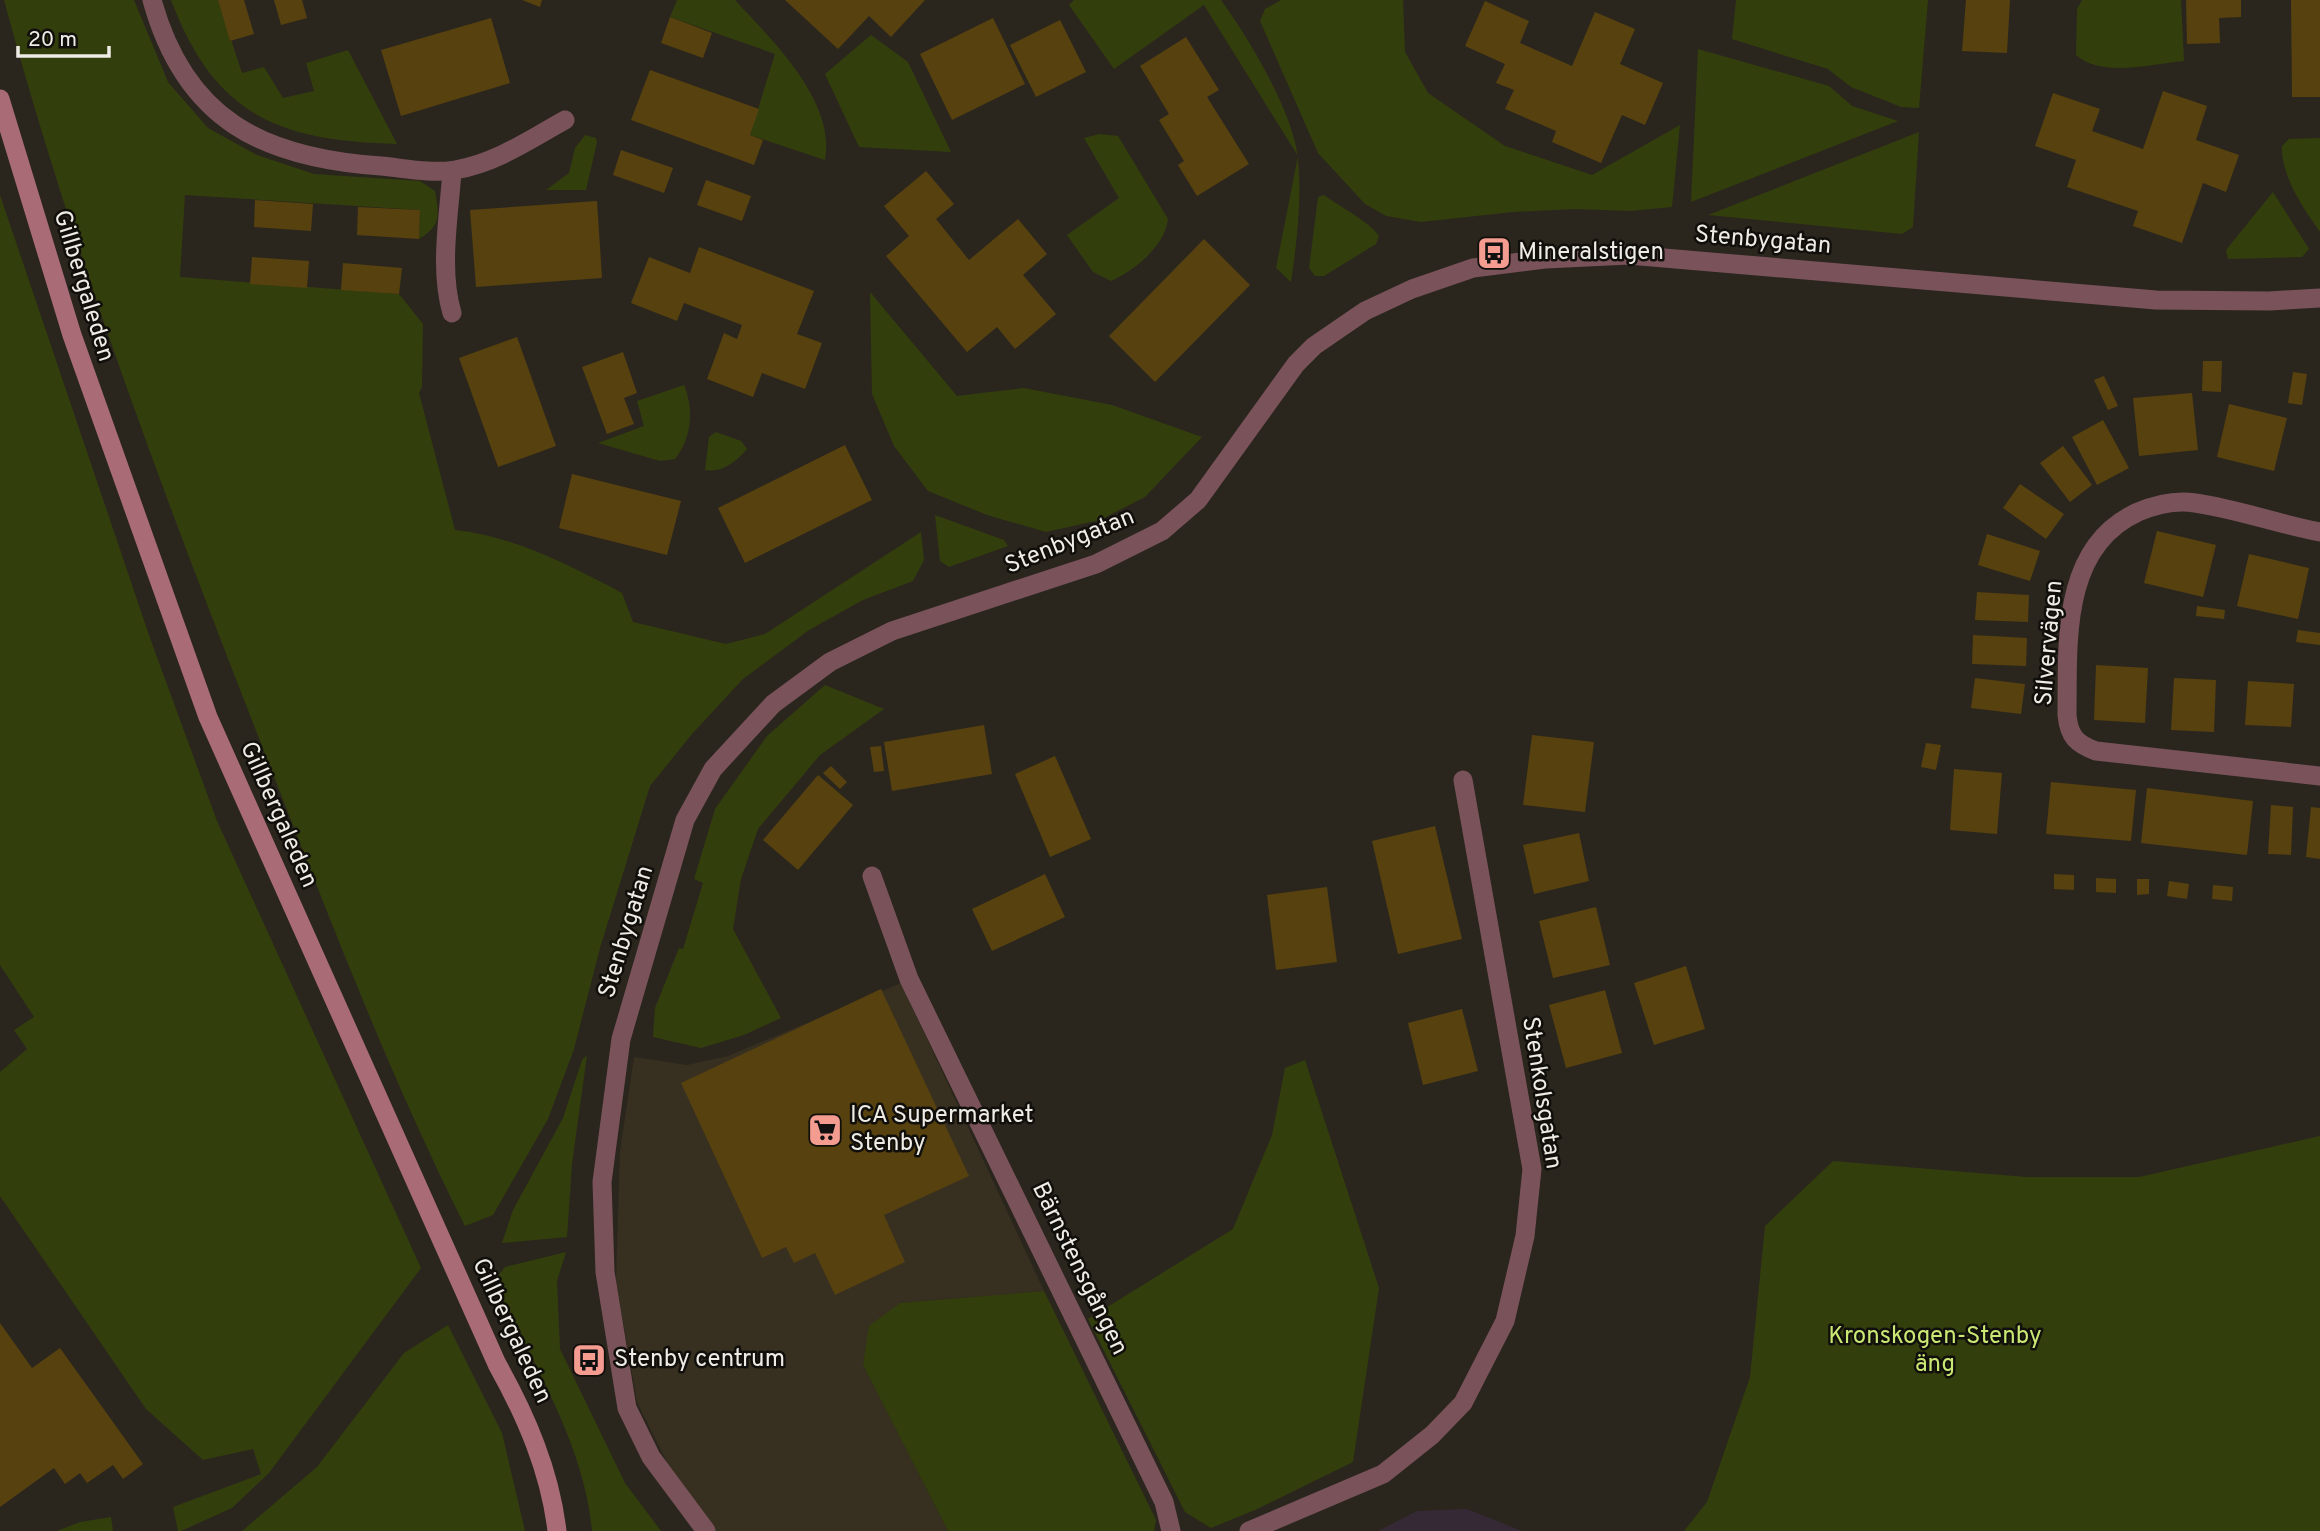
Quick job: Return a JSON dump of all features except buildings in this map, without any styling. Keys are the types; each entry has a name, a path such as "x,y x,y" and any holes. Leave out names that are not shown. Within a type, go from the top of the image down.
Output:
{"main road":[{"name":"Gillbergaleden","path":"0,99 76,347 208,717 497,1364 520,1406 548,1484 558,1531"}],"street":[{"path":"152,0 159,28 177,65 195,93 218,116 285,150 319,160 452,171 496,159 565,120"},
{"path":"452,171 447,244 448,300 452,313"},
{"name":"Stenbygatan","path":"706,1531 650,1457 627,1408 605,1272 603,1182 621,1039 685,820 713,769 773,704 830,662 892,631 1096,564 1162,531 1198,500 1265,404 1314,346 1365,311 1412,289 1473,268 1545,259 1629,255 2156,300 2269,301 2320,298"},
{"name":"Silvervägen","path":"2320,532 2181,503 2146,509 2107,531 2090,550 2075,590 2067,715 2068,727 2075,741 2096,751 2320,776"},
{"name":"Stenkolsgatan","path":"1249,1531 1383,1474 1432,1435 1463,1404 1505,1321 1525,1237 1532,1170 1462,780"},
{"name":"Bärnstensgången","path":"872,876 909,979 1119,1406 1164,1502 1171,1531"}],"shaded area":[{"path":"901,983 1044,1291 900,1303 863,1365 948,1531 713,1531 679,1486 637,1402 616,1282 620,1151 634,1057 687,1065 728,1056"},
{"path":"1467,1509 1522,1531 1378,1531 1417,1511"}],"green space":[{"path":"4,0 134,0 168,82 208,128 257,155 314,174 420,181 435,191 437,219 432,229 419,239 420,210 185,195 180,277 399,294 423,324 422,387 419,393 455,530 520,545 603,583 622,593 633,622 726,644 765,634 921,532 924,560 913,581 863,600 809,630 743,679 692,734 650,786 600,948 574,1049 548,1119 493,1215 465,1226 407,1104 354,980 186,549 88,277 30,93"},
{"path":"171,0 218,0 242,73 264,67 283,98 314,91 306,63 348,50 397,144 318,137 285,128 256,114 231,96 208,71"},
{"path":"677,0 735,0 750,16 783,53 811,94 821,116 826,138 825,160 750,135 775,54 670,17"},
{"path":"1074,0 1221,0 1244,34 1279,98 1295,140 1297,155 1204,5 1114,69 1069,5"},
{"path":"1281,0 1403,0 1405,52 1428,93 1505,146 1592,175 1680,125 1672,207 1630,211 1575,209 1513,212 1421,222 1386,216 1365,204 1318,153 1260,21 1265,9"},
{"path":"1736,0 1928,0 1919,108 1901,107 1851,87 1828,69 1732,39"},
{"path":"2082,0 2181,0 2184,61 2127,68 2099,66 2087,62 2076,55 2077,9"},
{"path":"871,35 908,62 951,152 859,147 825,74"},
{"path":"1698,49 1829,86 1852,106 1898,121 1691,202"},
{"path":"1919,132 1913,227 1902,234 1708,215"},
{"path":"1099,134 1118,136 1168,219 1166,229 1155,248 1129,271 1111,281 1093,272 1067,235 1119,198 1084,138"},
{"path":"585,135 596,138 597,142 586,190 546,190 569,173 575,148"},
{"path":"2320,138 2320,232 2300,203 2289,180 2282,157 2282,146 2289,139"},
{"path":"1298,157 1299,205 1291,282 1276,268"},
{"path":"2273,192 2309,249 2302,257 2228,259 2226,250"},
{"path":"0,195 150,638 217,821 421,1268 269,1473 232,1508 181,1531 178,1531 173,1507 261,1474 253,1449 203,1460 146,1409 0,1196 0,1072 27,1049 14,1030 34,1017 0,965"},
{"path":"1324,195 1362,220 1379,236 1376,244 1324,276 1315,276 1309,268 1318,197"},
{"path":"870,292 957,396 1024,388 1112,405 1202,437 1145,497 1100,520 1046,532 987,515 928,491 894,446 872,394"},
{"path":"684,385 690,423 685,442 675,459 660,461 598,443 644,426 637,401"},
{"path":"716,432 741,441 747,449 728,466 705,470 709,437"},
{"path":"935,515 1004,540 1008,546 949,567 940,561"},
{"path":"825,685 884,709 820,755 758,829 741,879 733,929 781,1018 744,1035 701,1048 653,1037 655,1008 679,948 683,949 703,883 694,879 715,809 767,736"},
{"path":"587,1055 572,1164 567,1237 502,1243 513,1210 563,1118 582,1060"},
{"path":"1305,1060 1379,1288 1353,1462 1255,1510 1211,1528 1185,1512 1088,1319 1233,1229 1272,1135 1285,1068"},
{"name":"Kronskogen-Stenby äng","path":"2320,1136 2320,1531 1684,1531 1707,1502 1750,1377 1765,1226 1833,1161 2026,1177 2139,1177"},
{"path":"566,1252 557,1281 560,1349 625,1483 661,1531 592,1531 579,1466 567,1434 494,1281 505,1267"},
{"path":"1044,1291 1156,1520 1154,1531 948,1531 863,1365 869,1326 900,1303"},
{"path":"448,1325 502,1433 525,1531 242,1531 317,1467 404,1353"},
{"path":"111,1517 113,1531 57,1531 80,1522"}],"place":[{"name":"Mineralstigen","path":"1494,253"},
{"name":"ICA Supermarket Stenby","path":"825,1130"},
{"name":"Stenby centrum","path":"589,1360"}]}
